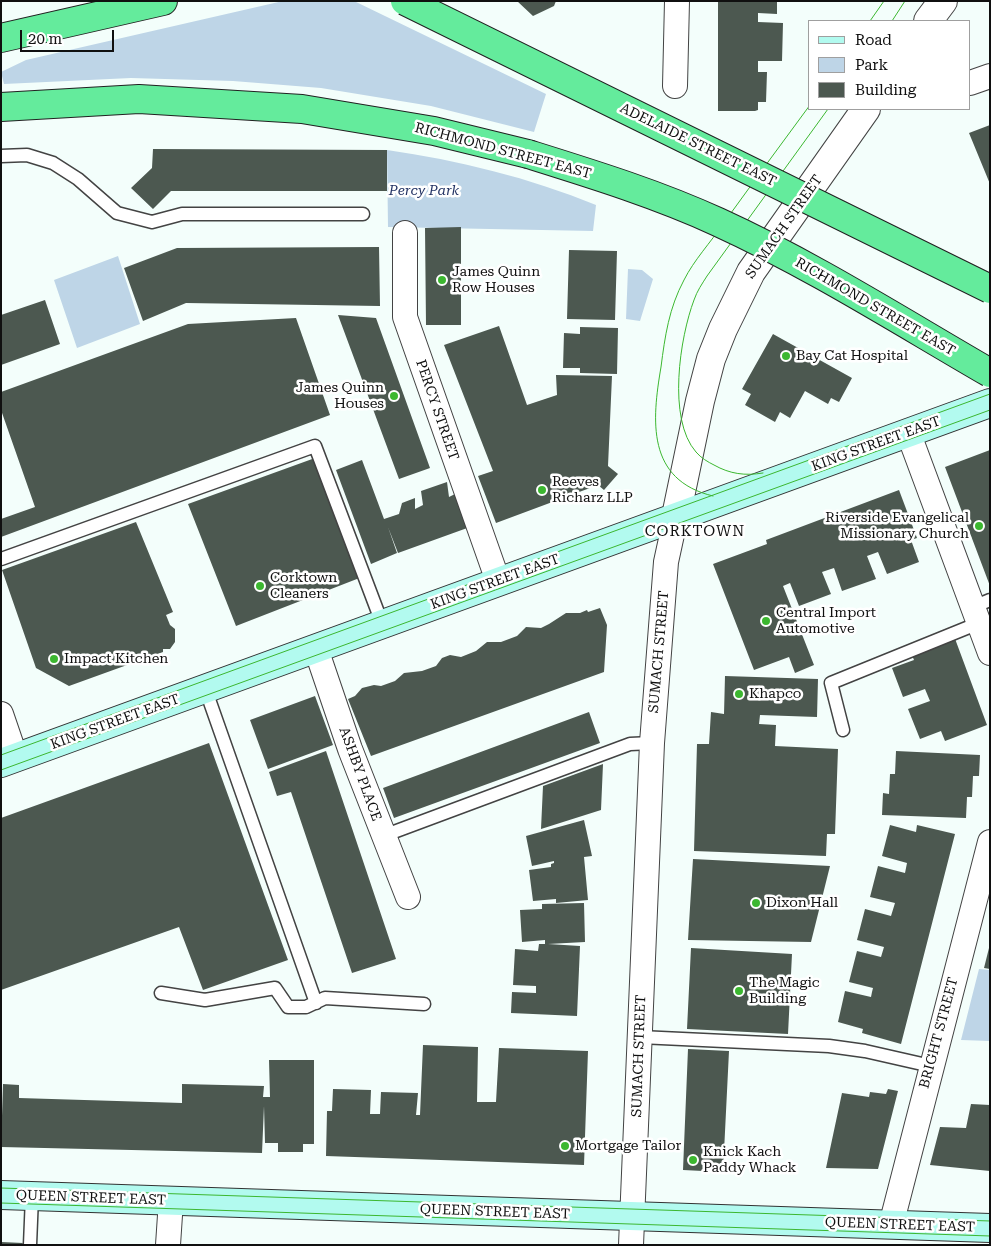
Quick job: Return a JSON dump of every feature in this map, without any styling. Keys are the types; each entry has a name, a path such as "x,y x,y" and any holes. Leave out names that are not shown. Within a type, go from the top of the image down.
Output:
{"highway":[{"path":"1,38 163,1"},
{"name":"ADELAIDE STREET EAST","path":"405,1 990,289"},
{"name":"RICHMOND STREET EAST","path":"1,107 139,98 302,109 338,113 434,131 528,154 600,176 716,221 767,246 990,373"}],"main road":[{"name":"KING STREET EAST","path":"9,760 990,403"},
{"name":"QUEEN STREET EAST","path":"1,1195 890,1225 961,1236 990,1228"}],"street":[{"path":"675,86 677,1"},
{"path":"929,20 943,1"},
{"path":"971,84 990,76"},
{"name":"SUMACH STREET","path":"631,1245 652,743 666,562 700,402 711,359 723,329 751,272 865,110"},
{"name":"PERCY STREET","path":"405,233 405,317 498,581"},
{"path":"908,432 980,610 990,653"},
{"name":"ASHBY PLACE","path":"316,649 383,836 408,898"},
{"path":"1,714 9,760"},
{"name":"BRIGHT STREET","path":"890,1225 990,842"},
{"path":"168,1245 171,1200"}],"lane":[{"path":"1,156 27,155 53,163 78,179 117,213 152,222 182,214 363,214"},
{"path":"1,559 315,446 382,623"},
{"path":"843,730 831,683 980,610"},
{"path":"206,688 316,1003"},
{"path":"383,836 630,744 652,743"},
{"path":"161,993 205,1000 275,988 288,1007 306,1007 325,998 424,1004"},
{"path":"640,1037 829,1046 865,1051 930,1066"},
{"path":"30,1245 32,1196"}],"green space":[{"path":"283,1 354,1 546,94 534,132 431,106 321,88 233,81 131,78 4,84 1,72 26,60"},
{"name":"Percy Park","path":"387,150 493,171 571,195 596,205 593,231 388,227"},
{"path":"118,256 140,324 77,348 54,280"},
{"path":"628,269 642,270 653,279 640,321 626,319"},
{"path":"979,969 990,970 990,1041 961,1040"}],"building":[{"path":"517,1 556,1 554,6 533,16"},
{"path":"718,1 777,1 777,14 758,13 758,22 783,23 782,61 758,61 758,72 767,72 766,102 758,102 758,110 718,111"},
{"path":"990,125 990,184 969,133"},
{"path":"153,149 387,150 387,191 171,191 153,209 131,188 152,168"},
{"path":"461,227 461,325 426,325 425,228"},
{"path":"379,247 380,306 186,303 143,321 124,268 177,248"},
{"path":"569,250 617,251 615,320 567,319"},
{"path":"45,300 60,344 1,365 1,315"},
{"path":"338,315 376,318 430,468 399,479"},
{"path":"296,318 330,415 1,537 1,519 35,507 1,410 1,392 188,324"},
{"path":"499,326 527,405 557,395 556,375 612,376 608,466 618,474 604,490 598,485 496,523 478,476 493,471 444,345"},
{"path":"580,327 618,328 617,374 580,373 580,368 563,368 564,333 580,334"},
{"name":"Bay Cat Hospital","path":"773,334 852,378 839,402 831,398 828,404 805,391 790,418 780,412 775,422 745,405 751,394 742,389"},
{"name":"Riverside Evangelical Missionary Church","path":"990,450 990,586 945,467"},
{"path":"315,458 362,577 236,626 188,504"},
{"path":"362,460 384,519 399,514 402,503 415,498 415,509 423,505 421,491 447,482 449,497 457,493 470,527 398,553 388,527 397,553 371,564 336,470"},
{"path":"899,490 917,538 911,540 919,562 887,574 878,552 867,556 876,579 842,591 834,568 822,572 831,594 799,606 790,583 783,586 814,665 795,673 789,657 754,670 713,564 767,544 766,540"},
{"path":"136,522 173,612 166,615 170,625 175,629 175,642 170,649 163,649 163,652 69,686 36,668 2,570"},
{"path":"600,608 607,625 604,672 371,756 348,699 355,696 362,688 374,685 381,686 395,681 404,673 422,671 436,666 442,658 450,655 461,657 476,651 487,642 501,642 517,636 526,627 541,628 566,613 580,613 587,610 588,612"},
{"path":"954,636 987,725 945,741 941,731 920,739 908,709 930,701 925,689 903,697 892,668 914,660 911,653"},
{"path":"725,676 818,679 817,717 760,715 759,724 776,725 775,746 838,749 835,834 827,834 826,856 694,851 697,744 709,744 711,712 724,714"},
{"path":"315,696 333,745 268,769 250,720"},
{"path":"589,712 600,743 394,818 383,788"},
{"path":"209,743 288,960 203,990 179,927 1,990 1,818"},
{"path":"326,751 396,959 352,973 291,792 277,796 269,772"},
{"path":"896,751 980,755 979,776 973,776 972,797 967,797 966,818 882,815 883,793 889,794 890,774 895,774"},
{"path":"603,764 601,810 541,829 543,786"},
{"path":"584,820 592,856 584,857 588,900 556,903 556,899 533,901 529,870 551,867 554,861 532,866 526,836"},
{"path":"890,825 916,832 917,825 955,834 901,1044 862,1033 863,1029 838,1022 845,991 871,997 873,988 849,982 857,951 881,957 884,947 857,940 865,909 891,916 895,903 870,897 878,866 905,873 907,863 882,856"},
{"name":"Dixon Hall","path":"693,859 830,866 811,942 688,940"},
{"path":"584,903 585,942 548,944 580,946 577,1016 511,1013 512,992 536,993 536,986 513,985 515,949 538,951 539,944 545,944 545,940 522,942 520,910 542,909 542,904"},
{"name":"The Magic Building","path":"691,948 792,954 788,1034 687,1029"},
{"path":"989,948 990,969 984,968"},
{"path":"423,1045 478,1047 477,1102 496,1102 499,1048 588,1051 584,1165 326,1156 327,1111 332,1111 333,1089 371,1090 370,1114 380,1114 381,1092 418,1093 416,1115 420,1115"},
{"path":"688,1049 729,1051 723,1172 683,1170"},
{"path":"269,1060 314,1060 314,1144 303,1144 303,1152 278,1152 278,1143 265,1143 264,1106 262,1153 1,1147 3,1084 19,1085 19,1098 182,1103 182,1084 264,1086 263,1097 270,1097"},
{"path":"888,1089 898,1091 878,1169 826,1168 842,1093 869,1097 870,1092 886,1094"},
{"path":"971,1104 990,1105 990,1171 930,1165 940,1127 966,1128"},
{"path":"1,1242 23,1243 22,1245 1,1245"}],"tram line":[{"path":"871,20 884,1"},
{"path":"893,20 905,1"},
{"path":"713,496 691,488 675,477 665,462 658,445 656,407 668,322 679,291 693,265 808,108"},
{"path":"763,473 738,474 720,468 700,456 687,438 681,420 679,399 679,378 684,335 695,297 707,276 827,110"},
{"path":"1,755 990,394"},
{"path":"1,770 990,410"},
{"path":"1,1188 990,1221"},
{"path":"1,1203 990,1236"}],"place":[{"name":"James Quinn Row Houses","path":"442,280"},
{"name":"Bay Cat Hospital","path":"786,356"},
{"name":"James Quinn Houses","path":"394,396"},
{"name":"Reeves Richarz LLP","path":"542,490"},
{"name":"Riverside Evangelical Missionary Church","path":"979,526"},
{"name":"Corktown Cleaners","path":"260,586"},
{"name":"Central Import Automotive","path":"766,621"},
{"name":"Impact Kitchen","path":"54,659"},
{"name":"Khapco","path":"739,694"},
{"name":"Dixon Hall","path":"756,903"},
{"name":"The Magic Building","path":"739,991"},
{"name":"Mortgage Tailor","path":"565,1146"},
{"name":"Knick Kach Paddy Whack","path":"693,1160"}],"district":[{"name":"CORKTOWN","path":"695,532"}]}
